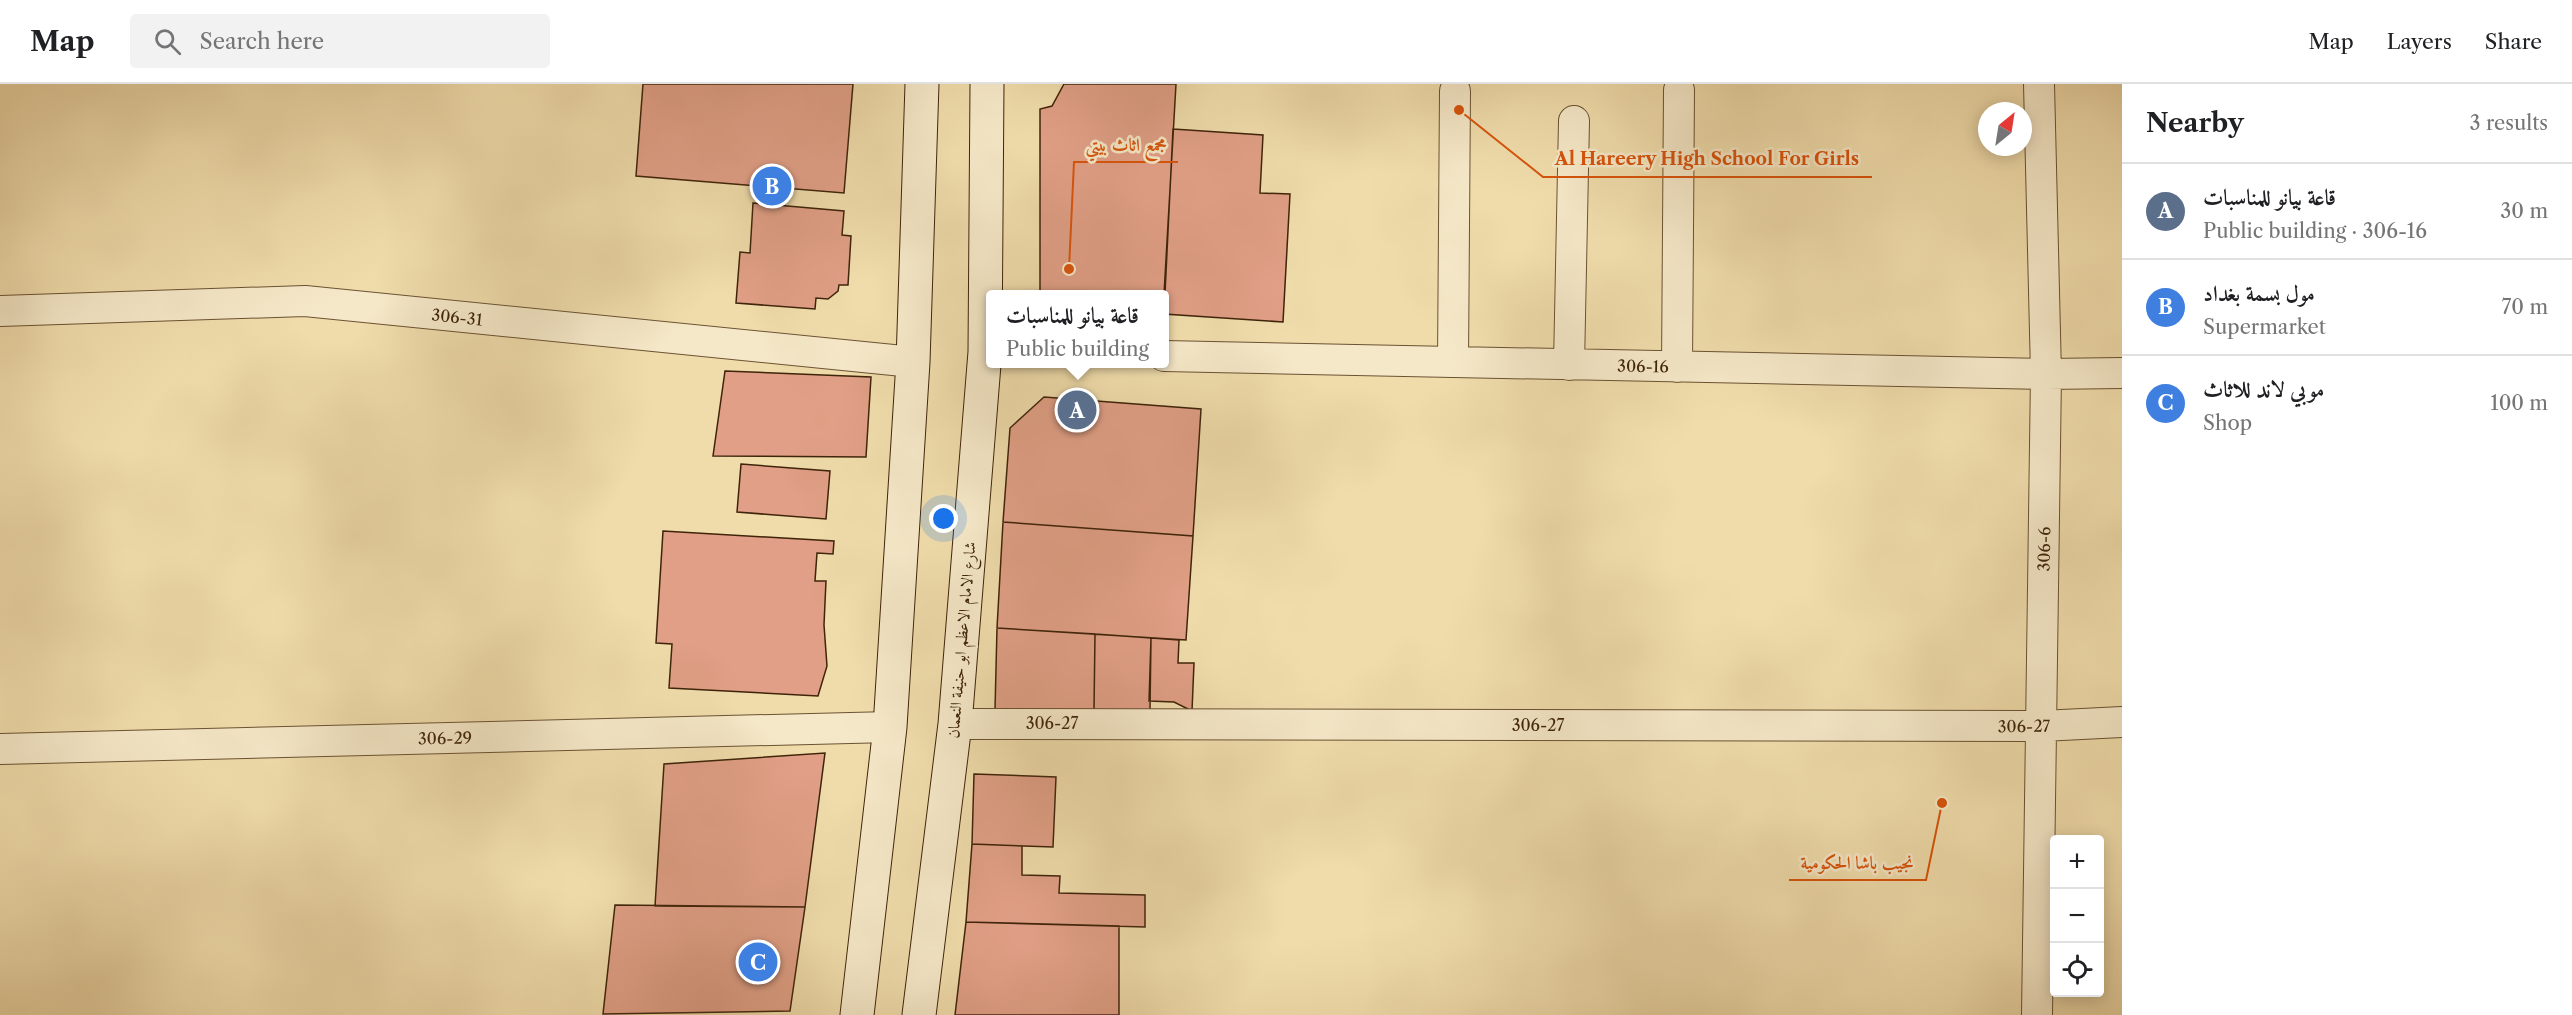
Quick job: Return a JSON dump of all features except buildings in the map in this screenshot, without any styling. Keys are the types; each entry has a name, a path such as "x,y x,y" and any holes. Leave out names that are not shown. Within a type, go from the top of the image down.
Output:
{"main road":[{"path":"857,1015 890,727 913,362 922,84"},
{"name":"شارع الامام الاعظم ابو حنيفة النعمان","path":"987,84 987,290"},
{"name":"شارع الامام الاعظم ابو حنيفة النعمان","path":"919,1015 955,724 986,365"}],"street":[{"name":"306-6","path":"2037,1015 2046,374 2039,84"},
{"path":"1677,367 1679,90"},
{"path":"1453,362 1455,91"},
{"path":"1569,365 1574,121"},
{"name":"306-31","path":"0,311 304,301 913,362"},
{"name":"306-16","path":"1169,356 2046,374 2122,373"},
{"name":"306-27","path":"955,724 2042,726 2122,722"},
{"name":"306-29","path":"0,749 890,727"}],"place":[{"name":"Al Hareery High School For Girls","path":"1459,110"},
{"name":"مول بسمة بغداد","path":"772,186"},
{"name":"مجمع اثاث بيتي","path":"1069,269"},
{"name":"قاعة بيانو للمناسبات","path":"1077,410"},
{"name":"نجيب باشا الحكومية","path":"1942,803"},
{"name":"موبي لاند للاثاث","path":"758,962"}]}
